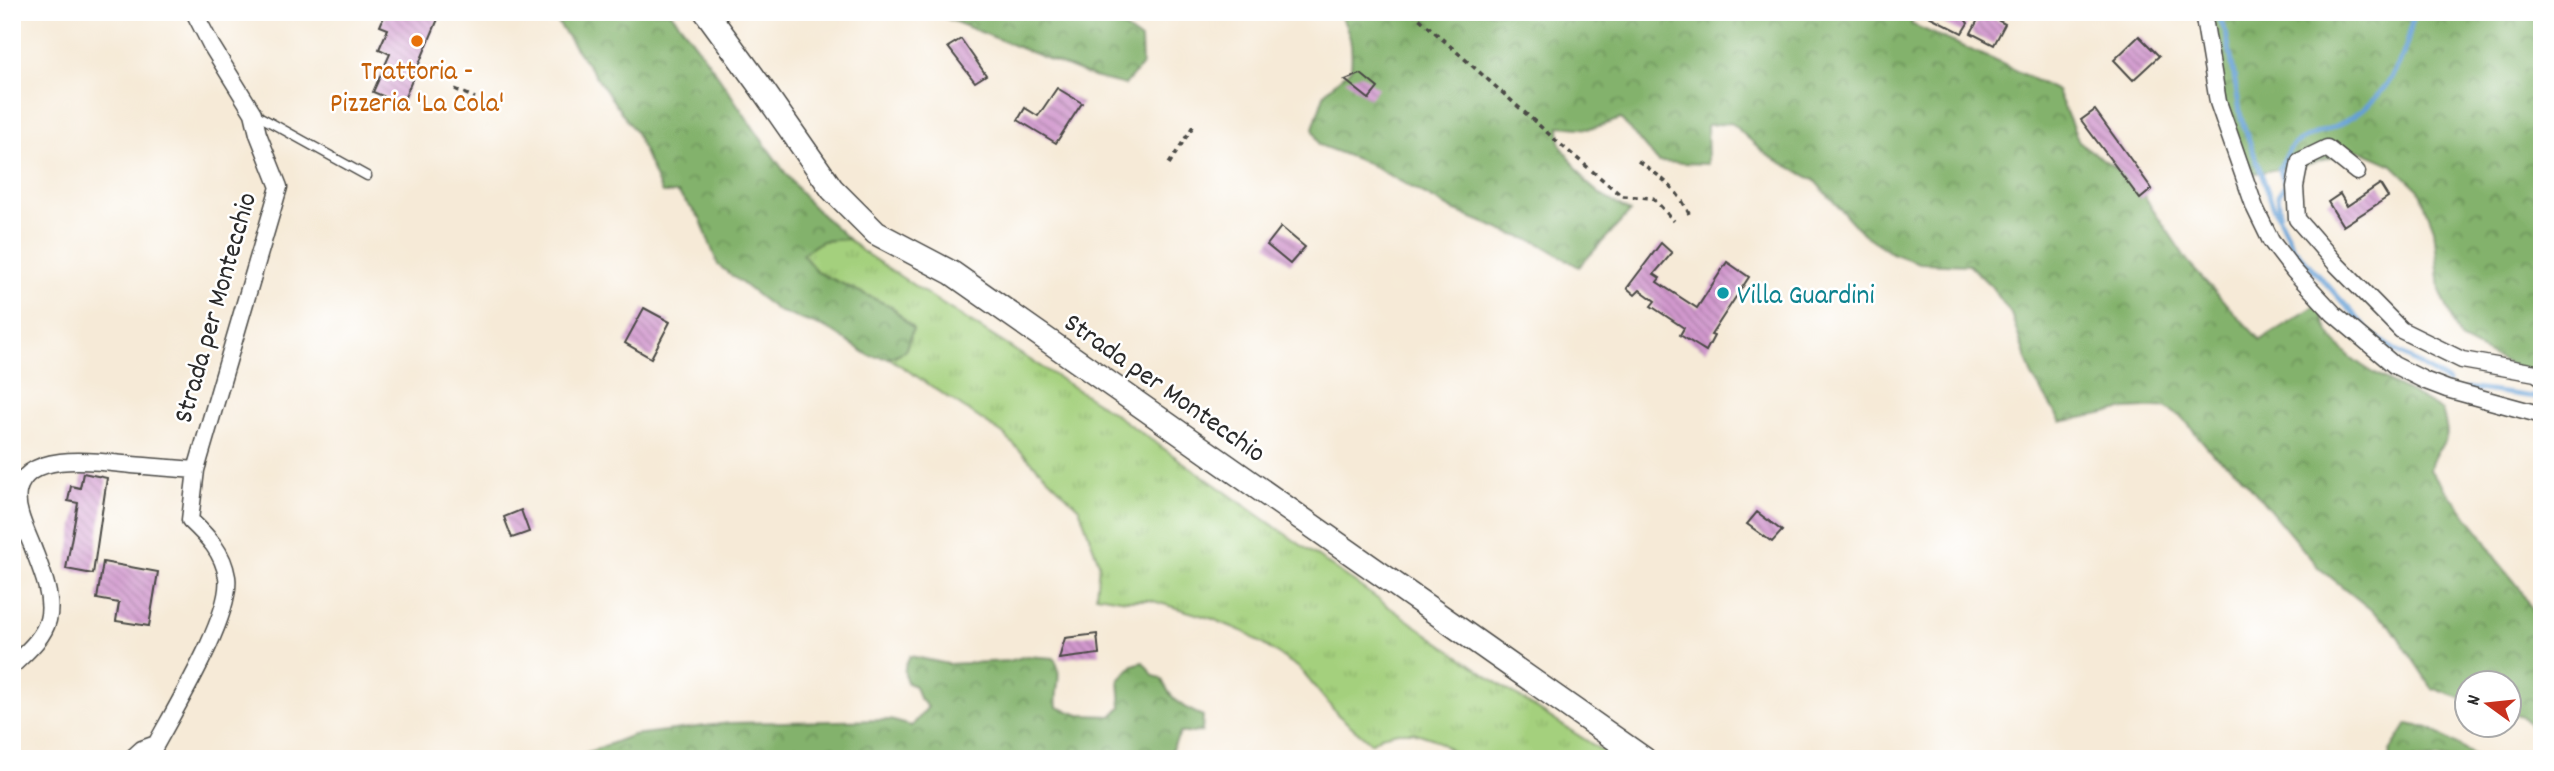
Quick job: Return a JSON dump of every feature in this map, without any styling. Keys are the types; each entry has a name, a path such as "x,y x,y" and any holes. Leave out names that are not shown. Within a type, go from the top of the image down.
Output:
{"street":[{"name":"Strada per Montecchio","path":"131,759 142,749 152,751 213,636 224,607 228,579 220,553 190,520 196,470 279,187 258,134 253,113 194,12"},
{"name":"Strada per Montecchio","path":"706,12 832,189 876,233 963,281 1644,759"},
{"path":"2201,12 2218,102 2255,208 2272,241 2294,271 2334,314 2394,365 2426,382 2542,415"},
{"path":"2357,172 2327,148 2300,161 2295,187 2297,219 2337,265 2401,330 2462,360 2536,373 2542,377"},
{"path":"12,666 36,642 47,624 49,612 46,589 21,516 18,494 23,479 45,464 84,460 196,470"}],"lane":[{"path":"253,113 367,176"}],"path":[{"path":"1412,12 1622,196 1653,198 1674,221"},
{"path":"456,89 475,98"},
{"path":"1169,164 1195,123"},
{"path":"1638,161 1667,180 1689,214"}],"green space":[{"path":"550,12 670,12 787,175 810,203 848,239 822,241 802,254 817,272 892,307 913,329 905,351 889,358 870,356 828,329 778,311 718,265 700,218 678,193 662,193 636,133"},
{"path":"940,12 1076,12 1081,21 1120,25 1141,40 1142,65 1125,85 1093,77 943,17"},
{"path":"1338,12 1915,12 1911,24 2057,91 2079,142 2135,182 2191,266 2260,340 2320,303 2325,324 2335,341 2350,356 2367,369 2442,411 2446,424 2446,440 2436,453 2430,470 2519,587 2542,628 2542,738 2522,716 2522,670 2452,670 2452,695 2432,688 2390,625 2318,567 2238,472 2213,454 2184,419 2165,407 2126,409 2061,422 2032,376 2011,314 1991,286 1969,265 1919,263 1892,253 1863,234 1814,180 1767,155 1731,123 1707,125 1708,164 1658,162 1621,119 1590,129 1559,126 1560,144 1587,183 1601,195 1630,212 1579,267 1537,242 1453,210 1367,163 1319,145 1313,128 1325,92 1351,69 1352,53 1346,26"},
{"path":"2198,12 2542,12 2542,381 2460,339 2440,290 2434,229 2419,190 2393,165 2359,150 2308,164 2243,175"},
{"path":"848,239 939,302 1106,408 1503,687 1615,759 1463,759 1434,739 1413,732 1381,736 1371,743 1338,715 1299,668 1244,632 1213,619 1150,600 1127,600 1096,595 1099,563 1079,508 1003,434 889,358 905,351 913,329 892,307 817,272 802,254 822,241"},
{"path":"910,656 948,664 1009,661 1026,656 1054,658 1059,676 1057,707 1080,715 1112,716 1121,707 1119,680 1133,665 1143,662 1154,676 1161,678 1178,702 1203,716 1202,732 1180,733 1167,759 570,759 633,735 730,723 890,720 912,726 928,707 919,698 915,686 907,683 905,669"},
{"path":"2407,724 2429,728 2480,759 2389,759 2390,751"}],"building":[{"path":"386,12 441,12 402,104 373,92 390,54 379,49 388,29 380,26"},
{"path":"1921,12 1959,12 1968,23 1962,33"},
{"path":"1982,12 2005,24 1994,45 1971,33"},
{"path":"2139,36 2159,56 2133,80 2114,60"},
{"path":"961,39 986,75 975,82 948,47"},
{"path":"1361,74 1378,88 1369,99 1345,80"},
{"path":"1057,88 1082,103 1056,143 1018,120 1025,108 1038,116"},
{"path":"2095,110 2152,189 2140,199 2081,120"},
{"path":"2380,184 2388,197 2343,226 2328,202 2340,194 2347,206"},
{"path":"1281,227 1305,247 1290,264 1267,245"},
{"path":"1661,243 1672,253 1654,274 1660,278 1657,282 1697,308 1727,262 1749,277 1711,335 1714,336 1706,351 1680,335 1684,328 1651,306 1655,301 1640,290 1635,295 1627,288"},
{"path":"644,308 670,322 651,358 625,343"},
{"path":"83,473 107,478 93,574 66,569 78,503 68,501 71,486 80,488"},
{"path":"521,510 529,532 512,538 504,517"},
{"path":"1757,512 1782,531 1772,542 1747,524"},
{"path":"103,562 158,572 149,626 116,621 119,603 97,599"},
{"path":"1097,634 1099,654 1059,659 1065,638"}],"waterway":[{"path":"2217,12 2226,33 2241,118 2272,203 2293,247 2369,331 2448,382"},
{"path":"2280,213 2278,196 2285,184 2279,168 2289,150 2303,139 2354,116 2380,92 2390,79 2406,47 2413,12"},
{"path":"2467,388 2542,398"}],"place":[{"name":"Trattoria - Pizzeria 'La Cola'","path":"417,41"},
{"name":"Villa Guardini","path":"1723,293"}]}
